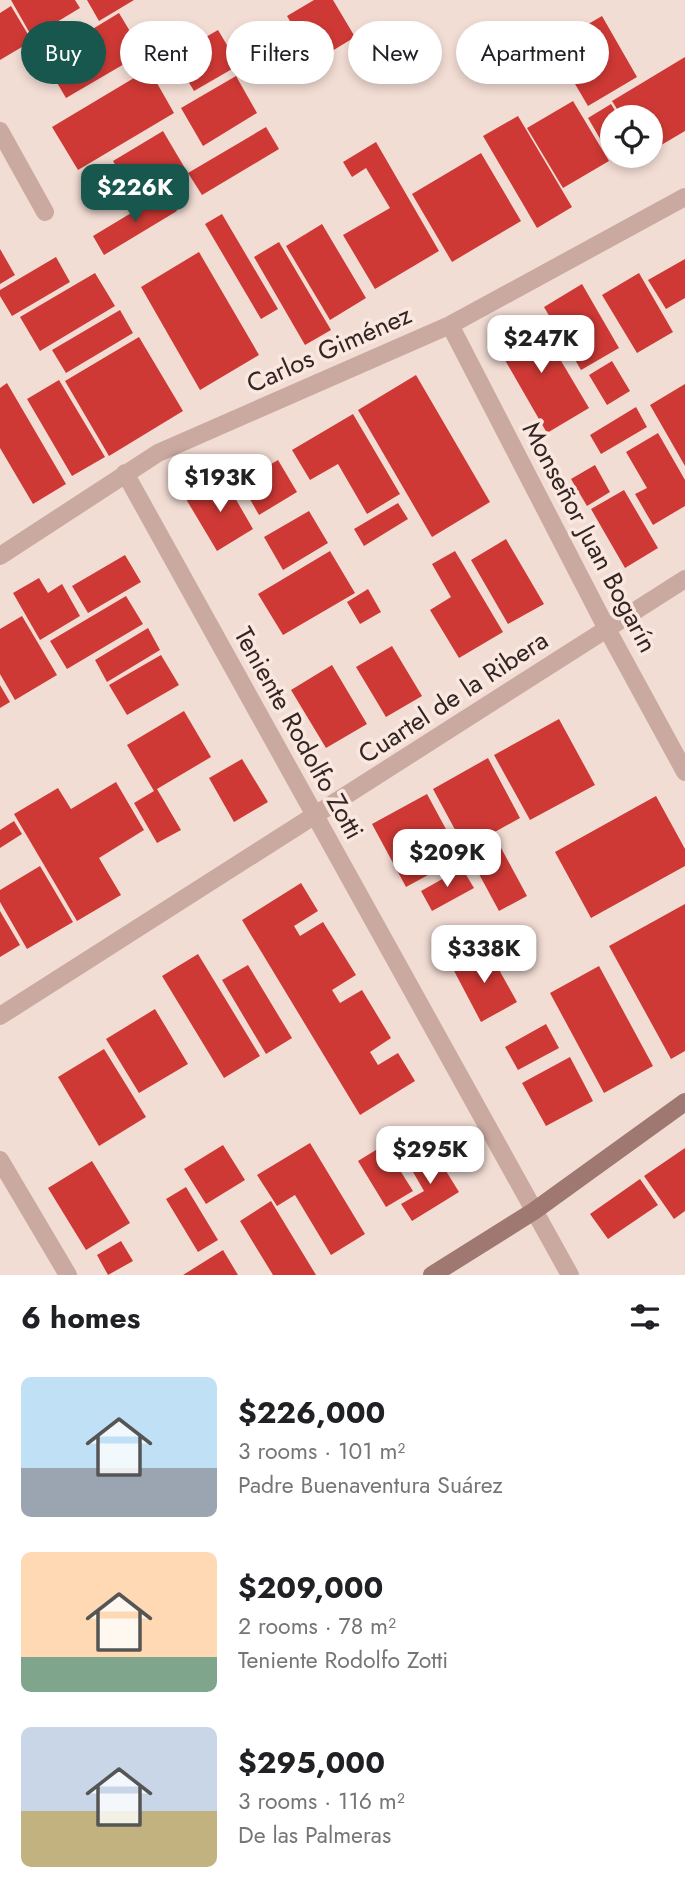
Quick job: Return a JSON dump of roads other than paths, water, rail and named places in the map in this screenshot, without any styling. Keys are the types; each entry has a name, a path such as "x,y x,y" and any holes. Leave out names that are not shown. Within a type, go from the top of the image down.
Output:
{"main road":[{"path":"432,1275 534,1211 685,1102"}],"street":[{"path":"0,131 45,212"},
{"name":"Carlos Giménez","path":"0,556 158,453 450,325 685,197"},
{"name":"Monseñor Juan Bogarín","path":"450,325 607,629 685,772"},
{"name":"Teniente Rodolfo Zotti","path":"125,473 570,1275"},
{"name":"Cuartel de la Ribera","path":"0,1016 685,579"},
{"path":"0,1160 68,1275"}]}
